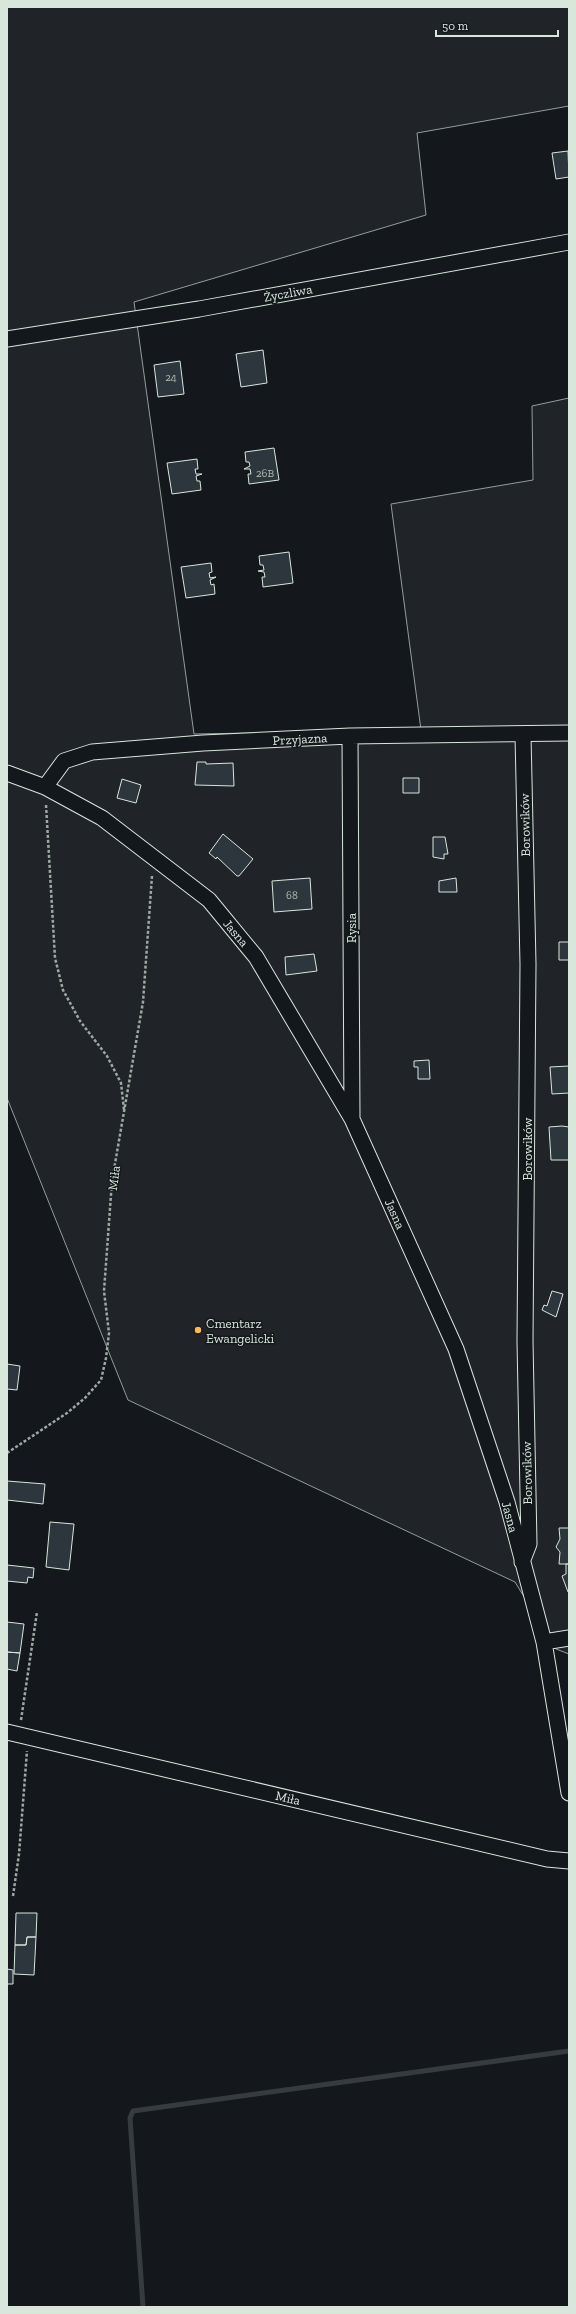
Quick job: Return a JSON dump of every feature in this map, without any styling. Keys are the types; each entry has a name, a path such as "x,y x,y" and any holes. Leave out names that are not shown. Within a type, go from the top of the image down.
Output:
{"street":[{"name":"Życzliwa","path":"7,339 198,310 569,242"},
{"name":"Przyjazna","path":"44,787 64,761 92,752 202,743 350,736 523,735 569,733"},
{"name":"Borowików","path":"522,1562 529,1544 525,1341 528,964 523,735"},
{"name":"Rysia","path":"350,736 352,1119"},
{"name":"Jasna","path":"7,773 44,787 102,818 209,900 256,957 352,1119 456,1349 507,1502 544,1642 569,1793"},
{"path":"544,1642 569,1638"},
{"name":"Miła","path":"18,1734 547,1859 569,1862"}],"path":[{"path":"44,787 55,958 62,984 80,1021 107,1056 121,1083 125,1113"},
{"name":"Miła","path":"7,1453 67,1413 85,1398 101,1380 106,1358 108,1334 104,1291 112,1181 125,1113 143,1002 154,858"},
{"path":"13,1896 19,1854 18,1734 37,1612"}],"shaded area":[{"path":"7,7 569,7 569,106 417,133 426,215 134,302 194,734 421,730 391,504 533,480 532,406 569,398 569,1654 556,1649 515,1582 128,1400 7,1098"}],"building":[{"path":"568,151 569,177 556,179 552,153"},
{"path":"263,350 267,383 241,387 236,354"},
{"path":"180,361 184,394 158,397 154,365"},
{"path":"274,448 279,480 249,484 248,474 251,474 250,469 244,469 250,466 249,462 246,462 245,452"},
{"path":"197,459 198,469 195,469 196,474 202,474 196,476 197,481 200,481 201,490 172,494 167,463"},
{"path":"289,552 293,583 263,587 262,577 265,577 264,572 258,571 264,570 263,565 260,565 259,556"},
{"path":"211,563 212,572 209,573 210,578 216,577 210,580 211,585 214,584 215,594 186,598 181,567"},
{"path":"197,762 206,762 206,764 233,763 234,786 195,785"},
{"path":"403,778 419,778 419,793 403,793"},
{"path":"122,779 141,785 136,803 117,798"},
{"path":"223,834 253,859 239,876 237,876 217,857 216,859 209,853"},
{"path":"433,837 445,837 448,854 444,854 444,859 433,857"},
{"path":"310,878 312,909 274,912 272,881"},
{"path":"456,878 457,892 439,892 439,881"},
{"path":"559,942 569,942 569,960 559,960"},
{"path":"314,954 317,971 286,975 285,957"},
{"path":"429,1060 430,1079 418,1079 418,1067 414,1067 414,1061"},
{"path":"569,1066 569,1093 552,1094 550,1067"},
{"path":"549,1127 569,1127 569,1160 551,1160"},
{"path":"552,1291 563,1294 556,1317 542,1310 544,1305 547,1306"},
{"path":"7,1364 20,1366 17,1390 7,1389"},
{"path":"7,1481 45,1484 43,1504 7,1500"},
{"path":"50,1522 74,1524 69,1570 46,1567"},
{"path":"559,1528 569,1528 569,1564 559,1564 560,1552 556,1547 560,1539"},
{"path":"566,1564 569,1564 568,1592 562,1576 566,1574"},
{"path":"7,1565 34,1568 33,1578 28,1577 27,1583 7,1581"},
{"path":"7,1622 24,1624 20,1653 7,1652"},
{"path":"7,1652 20,1653 17,1671 7,1669"},
{"path":"16,1913 37,1913 36,1937 27,1937 26,1945 15,1945"},
{"path":"27,1937 36,1937 34,1975 14,1974 15,1945 26,1945"},
{"path":"7,1969 13,1970 13,1984 7,1984"}],"waterway":[{"path":"143,2307 130,2118 133,2111 569,2051"}],"place":[{"name":"Cmentarz Ewangelicki","path":"198,1330"}]}
